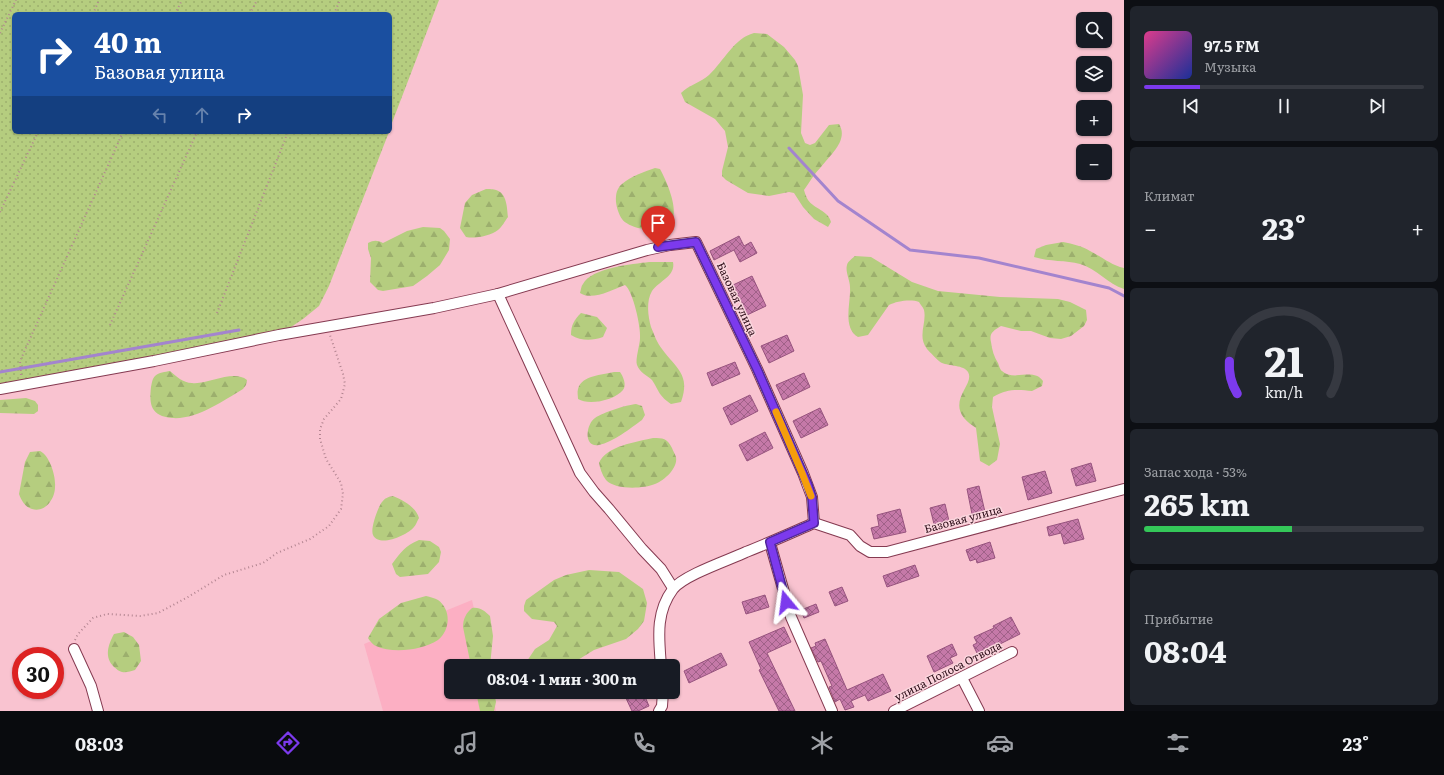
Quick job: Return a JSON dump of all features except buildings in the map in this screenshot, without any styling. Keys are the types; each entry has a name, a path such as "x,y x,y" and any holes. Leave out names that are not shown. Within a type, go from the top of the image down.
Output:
{"street":[{"name":"Базовая улица","path":"498,294 647,250 670,245 696,242 757,369 802,473 812,497 814,523 850,536 860,546 870,552 887,552 1124,489"},
{"path":"0,389 154,361 279,335 434,308 498,294 580,473 642,550 661,568 674,588"},
{"path":"661,659 659,622 662,610 674,588 696,573 814,523"},
{"path":"770,542 789,609 832,711"},
{"path":"74,649 91,686 98,711"},
{"name":"улица Полоса Отвода","path":"894,711 1012,652"},
{"path":"962,678 979,711"},
{"path":"659,711 662,706 662,699"}],"path":[{"path":"0,34 16,0"},
{"path":"94,12 99,0"},
{"path":"176,12 182,0"},
{"path":"251,12 257,0"},
{"path":"335,12 340,0"},
{"path":"0,212 37,134"},
{"path":"20,372 20,361 122,134"},
{"path":"110,325 196,134"},
{"path":"217,313 287,134"},
{"path":"74,649 74,644 78,634 93,618 107,614 140,616 158,613 188,597 224,574 263,563 277,553 310,539 329,526 341,509 343,494 341,483 326,460 320,439 320,429 324,419 341,399 345,384 327,327"}],"shaded area":[{"path":"472,600 485,659 444,659 444,699 493,699 496,711 383,711 364,644"}],"green space":[{"path":"0,0 439,0 392,123 392,12 12,12 12,134 388,134 329,286 319,306 279,335 0,389"},
{"path":"754,33 767,34 784,47 798,66 803,95 801,133 805,143 810,145 815,143 829,125 839,124 842,136 837,147 804,190 807,199 814,206 824,212 829,218 831,222 828,227 814,219 803,207 794,193 789,192 769,196 748,193 726,180 722,176 728,147 725,131 715,119 685,102 681,93 709,75 735,45 747,36"},
{"path":"655,168 660,169 668,187 674,207 673,219 661,225 647,229 629,225 622,219 617,206 616,196 619,187 638,174"},
{"path":"486,189 495,190 502,194 506,201 508,217 498,230 491,234 474,238 466,237 460,228 465,203 472,195"},
{"path":"423,227 440,228 450,239 449,250 440,265 413,286 383,291 378,290 370,282 371,258 368,243 372,241 379,241 383,243 407,231"},
{"path":"1063,242 1084,248 1119,267 1124,268 1124,289 1113,284 1086,266 1034,257 1036,249 1046,245"},
{"path":"855,256 871,257 912,282 938,291 1000,297 1058,299 1070,302 1086,310 1087,320 1084,326 1071,336 1061,339 1050,338 1031,331 1021,331 1001,326 992,332 991,339 993,351 1001,370 1012,375 1034,375 1043,381 1042,386 1032,391 1012,390 1002,392 993,397 992,407 1000,444 997,460 989,466 980,461 976,428 965,419 960,411 959,404 968,382 968,372 963,368 942,363 927,349 924,344 922,334 925,315 919,302 904,301 889,305 868,335 858,337 853,333 850,327 848,314 850,287 847,265 848,262"},
{"path":"649,262 673,262 670,275 652,291 648,309 651,327 657,341 677,367 683,378 684,393 681,402 671,404 662,396 652,380 638,368 637,359 640,338 639,326 634,302 625,285 596,295 590,296 580,293 582,285 594,274 613,268"},
{"path":"581,313 597,317 607,328 603,337 587,340 571,335 573,323"},
{"path":"170,371 180,379 189,383 205,382 235,376 247,380 243,389 209,409 190,416 172,418 165,417 156,412 150,399 152,381 154,377 160,373"},
{"path":"620,372 624,381 625,386 619,394 602,401 595,402 578,399 578,389 580,384 588,378"},
{"path":"26,398 35,401 38,405 38,411 34,414 0,413 0,400"},
{"path":"636,404 642,406 645,415 642,420 610,441 599,445 590,443 588,439 588,430 595,418 615,409"},
{"path":"653,438 666,440 676,457 675,465 667,477 650,486 637,488 616,486 606,480 602,474 599,463 608,452 630,443"},
{"path":"40,451 47,457 52,467 55,492 45,507 37,510 25,505 19,494 25,462 30,452"},
{"path":"393,496 412,507 419,518 411,530 394,539 376,539 372,532 373,523 380,505 384,500"},
{"path":"419,540 430,541 439,547 441,552 439,562 428,574 400,577 396,574 392,564 404,550"},
{"path":"589,570 619,572 643,589 647,603 644,621 638,629 626,639 594,650 579,659 528,659 535,649 549,640 557,626 554,622 532,619 524,611 526,600 554,580 566,575"},
{"path":"426,596 438,600 442,604 447,614 448,620 445,631 438,640 424,646 408,650 391,650 375,645 371,642 368,638 379,619 401,603"},
{"path":"472,608 475,608 484,611 490,616 493,636 491,659 470,659 463,627 465,616"},
{"path":"124,632 133,637 139,645 141,661 135,670 122,672 111,663 108,651 114,634"},
{"path":"477,699 495,699 494,711 480,711"}],"waterway":[{"path":"789,148 838,201 910,250 979,258 1109,288 1124,296"},
{"path":"0,372 239,330"}],"slow traffic":[{"path":"776,412 808,485 811,496"}],"route":[{"path":"658,247 696,242 757,369 808,485 812,497 814,523 770,542 786,602"}]}
